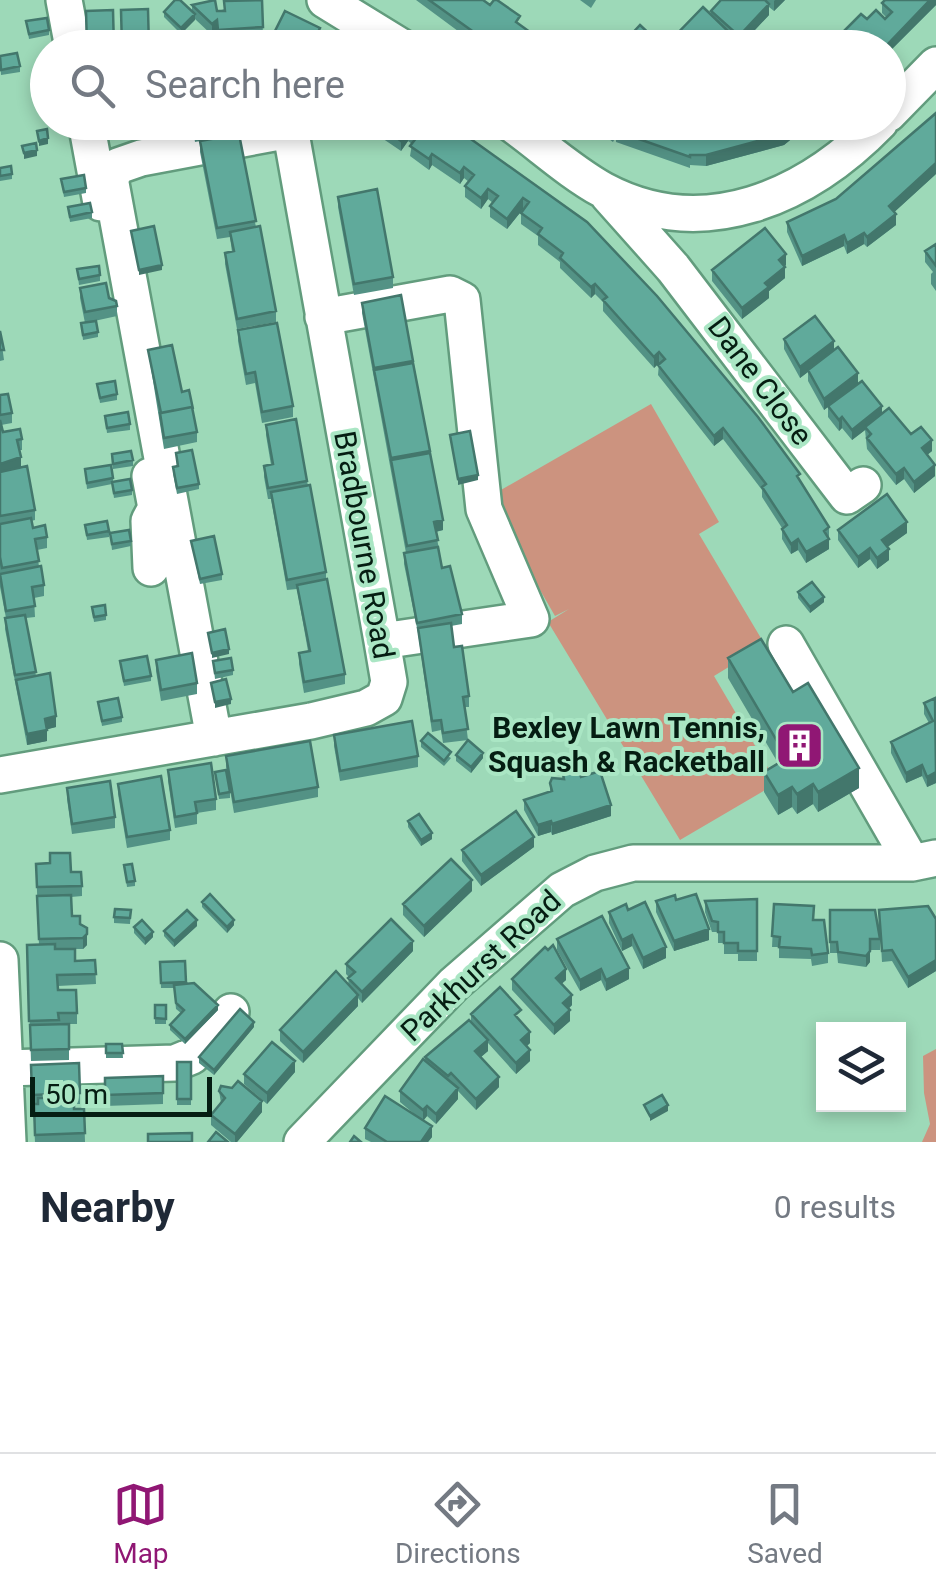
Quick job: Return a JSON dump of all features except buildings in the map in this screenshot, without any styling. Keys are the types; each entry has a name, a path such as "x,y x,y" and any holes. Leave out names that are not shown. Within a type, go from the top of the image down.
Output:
{"street":[{"path":"64,0 70,30"},
{"path":"325,0 374,30"},
{"path":"906,96 936,65"},
{"path":"89,140 156,508 149,521 151,568"},
{"path":"214,738 110,178 118,166 141,158 224,140"},
{"name":"Bradbourne Road","path":"0,775 311,721 366,708 384,698 389,682 291,140"},
{"path":"535,140 603,190 650,208 696,213 744,207 783,194 829,168 860,140"},
{"name":"Dane Close","path":"603,190 673,268 848,496"},
{"path":"673,268 696,213"},
{"path":"323,317 450,294 462,300 484,509 531,619 382,641"},
{"path":"786,644 924,861"},
{"name":"Parkhurst Road","path":"302,1142 468,972 562,890 596,873 633,863 924,861"},
{"path":"0,960 8,1142"},
{"path":"5,1068 176,1063 192,1056 231,1012"}],"shaded area":[{"path":"651,404 719,522 699,534 765,645 714,676 777,783 680,840 548,622 569,609 555,616 487,498"},
{"path":"936,1049 936,1142 922,1142 930,1124 923,1056"}],"place":[{"name":"Bexley Lawn Tennis, Squash & Racketball","path":"800,745"}]}
